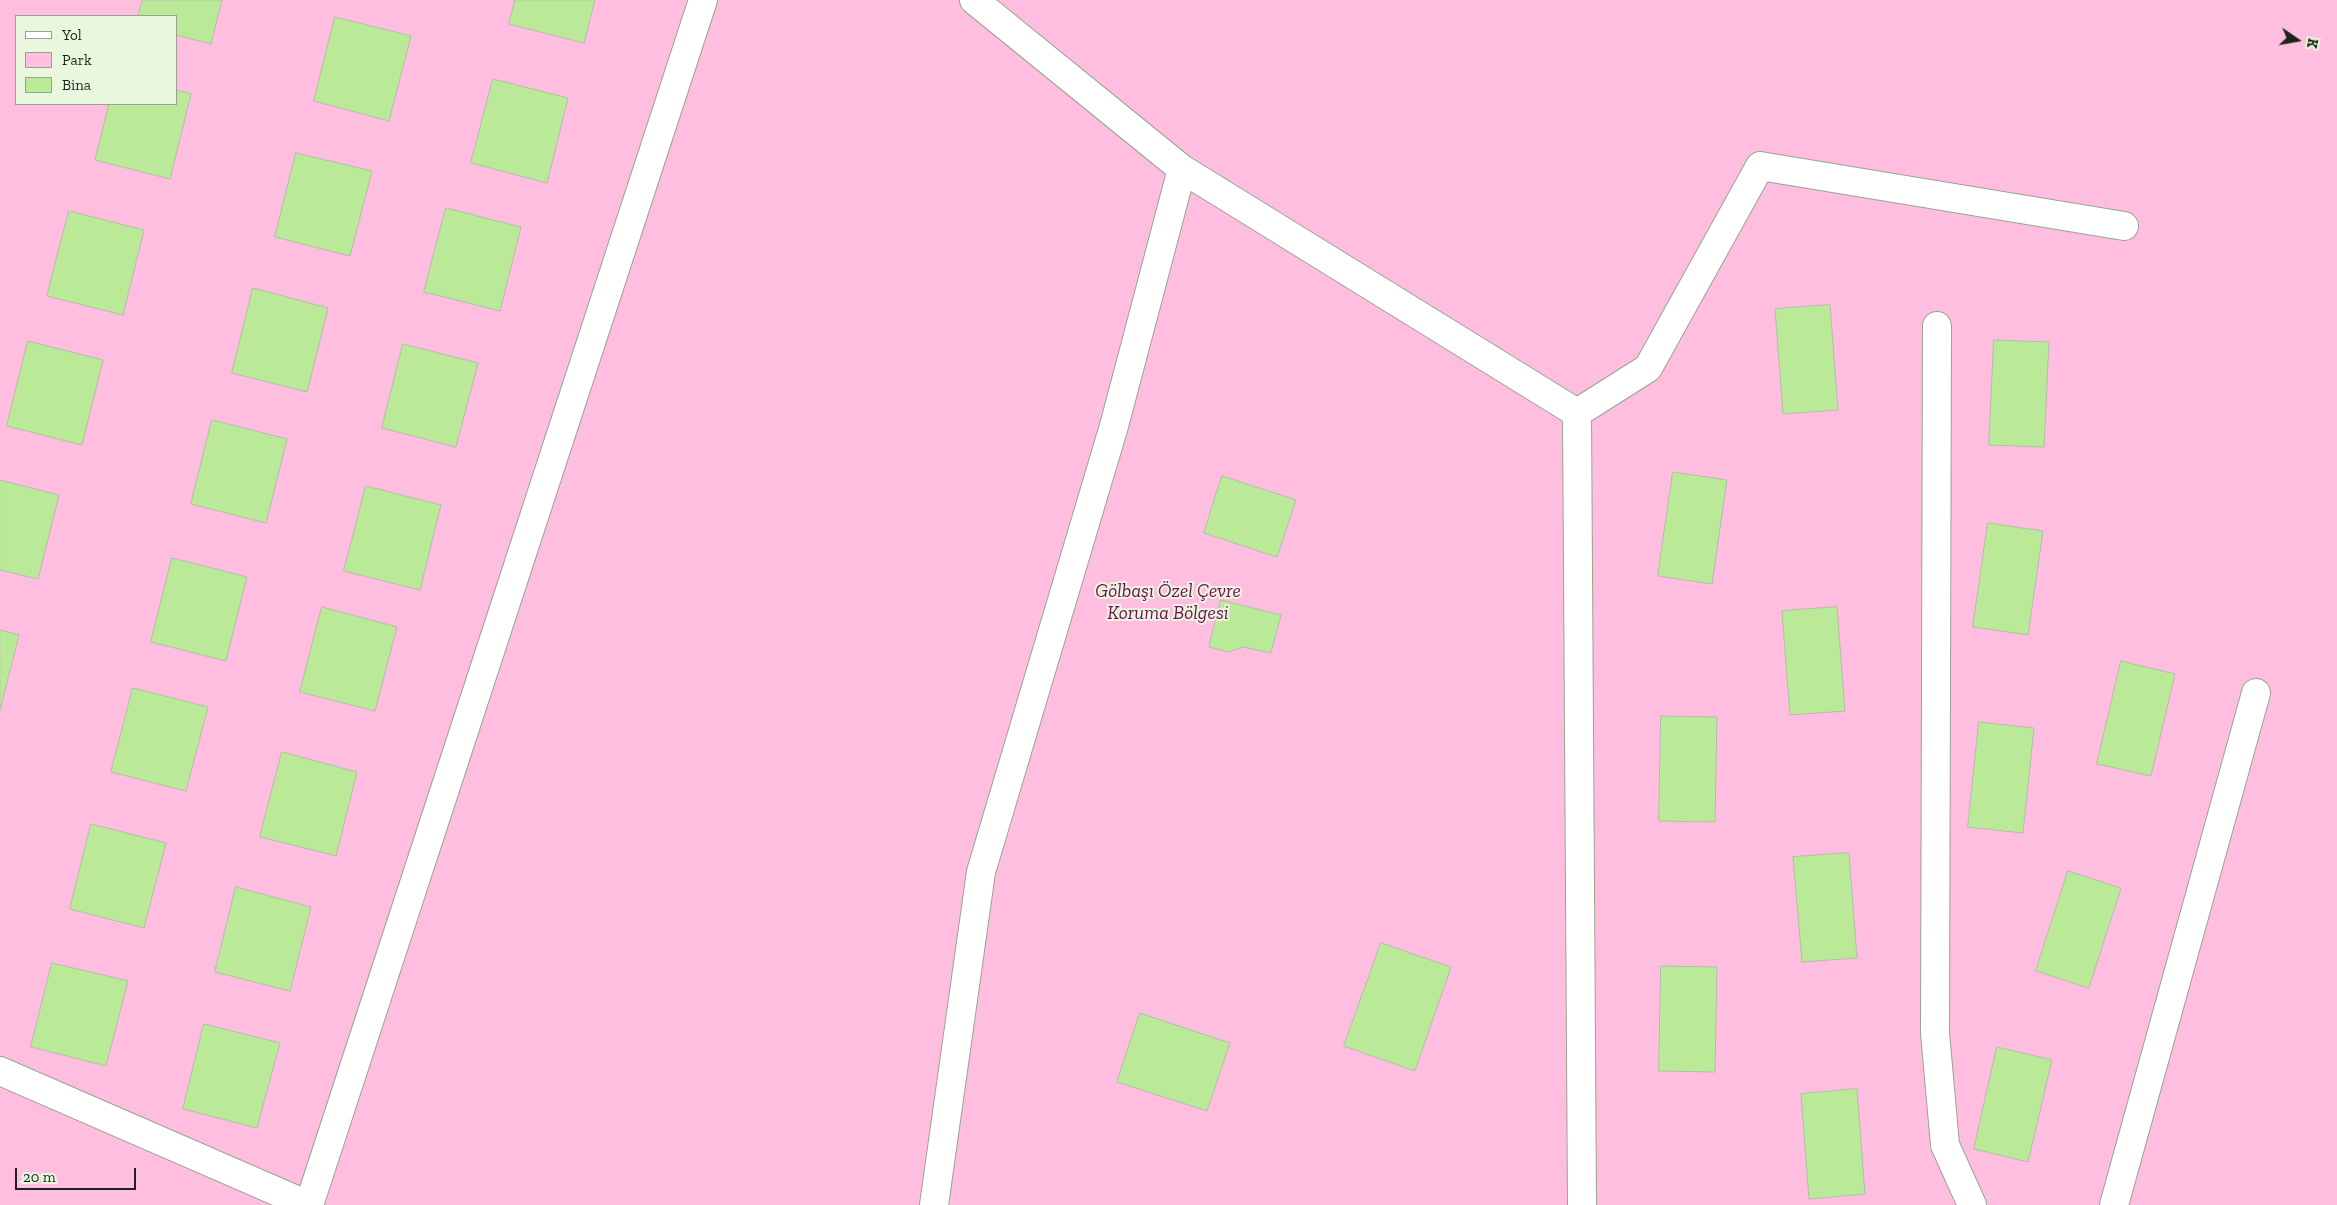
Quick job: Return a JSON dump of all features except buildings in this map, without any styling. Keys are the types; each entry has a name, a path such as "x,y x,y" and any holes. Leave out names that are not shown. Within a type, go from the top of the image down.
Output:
{"street":[{"path":"0,1071 308,1205 703,0"},
{"path":"974,0 1182,169 1577,413"},
{"path":"1577,413 1648,368 1760,166 2124,226"},
{"path":"934,1205 981,872 1114,426 1182,169"},
{"path":"1937,326 1935,1033 1945,1145 1972,1205"},
{"path":"1577,413 1582,1205"},
{"path":"2114,1205 2256,693"}],"green space":[{"name":"Gölbaşı Özel Çevre Koruma Bölgesi","path":"0,0 2337,0 2337,1205 0,1205"}]}
